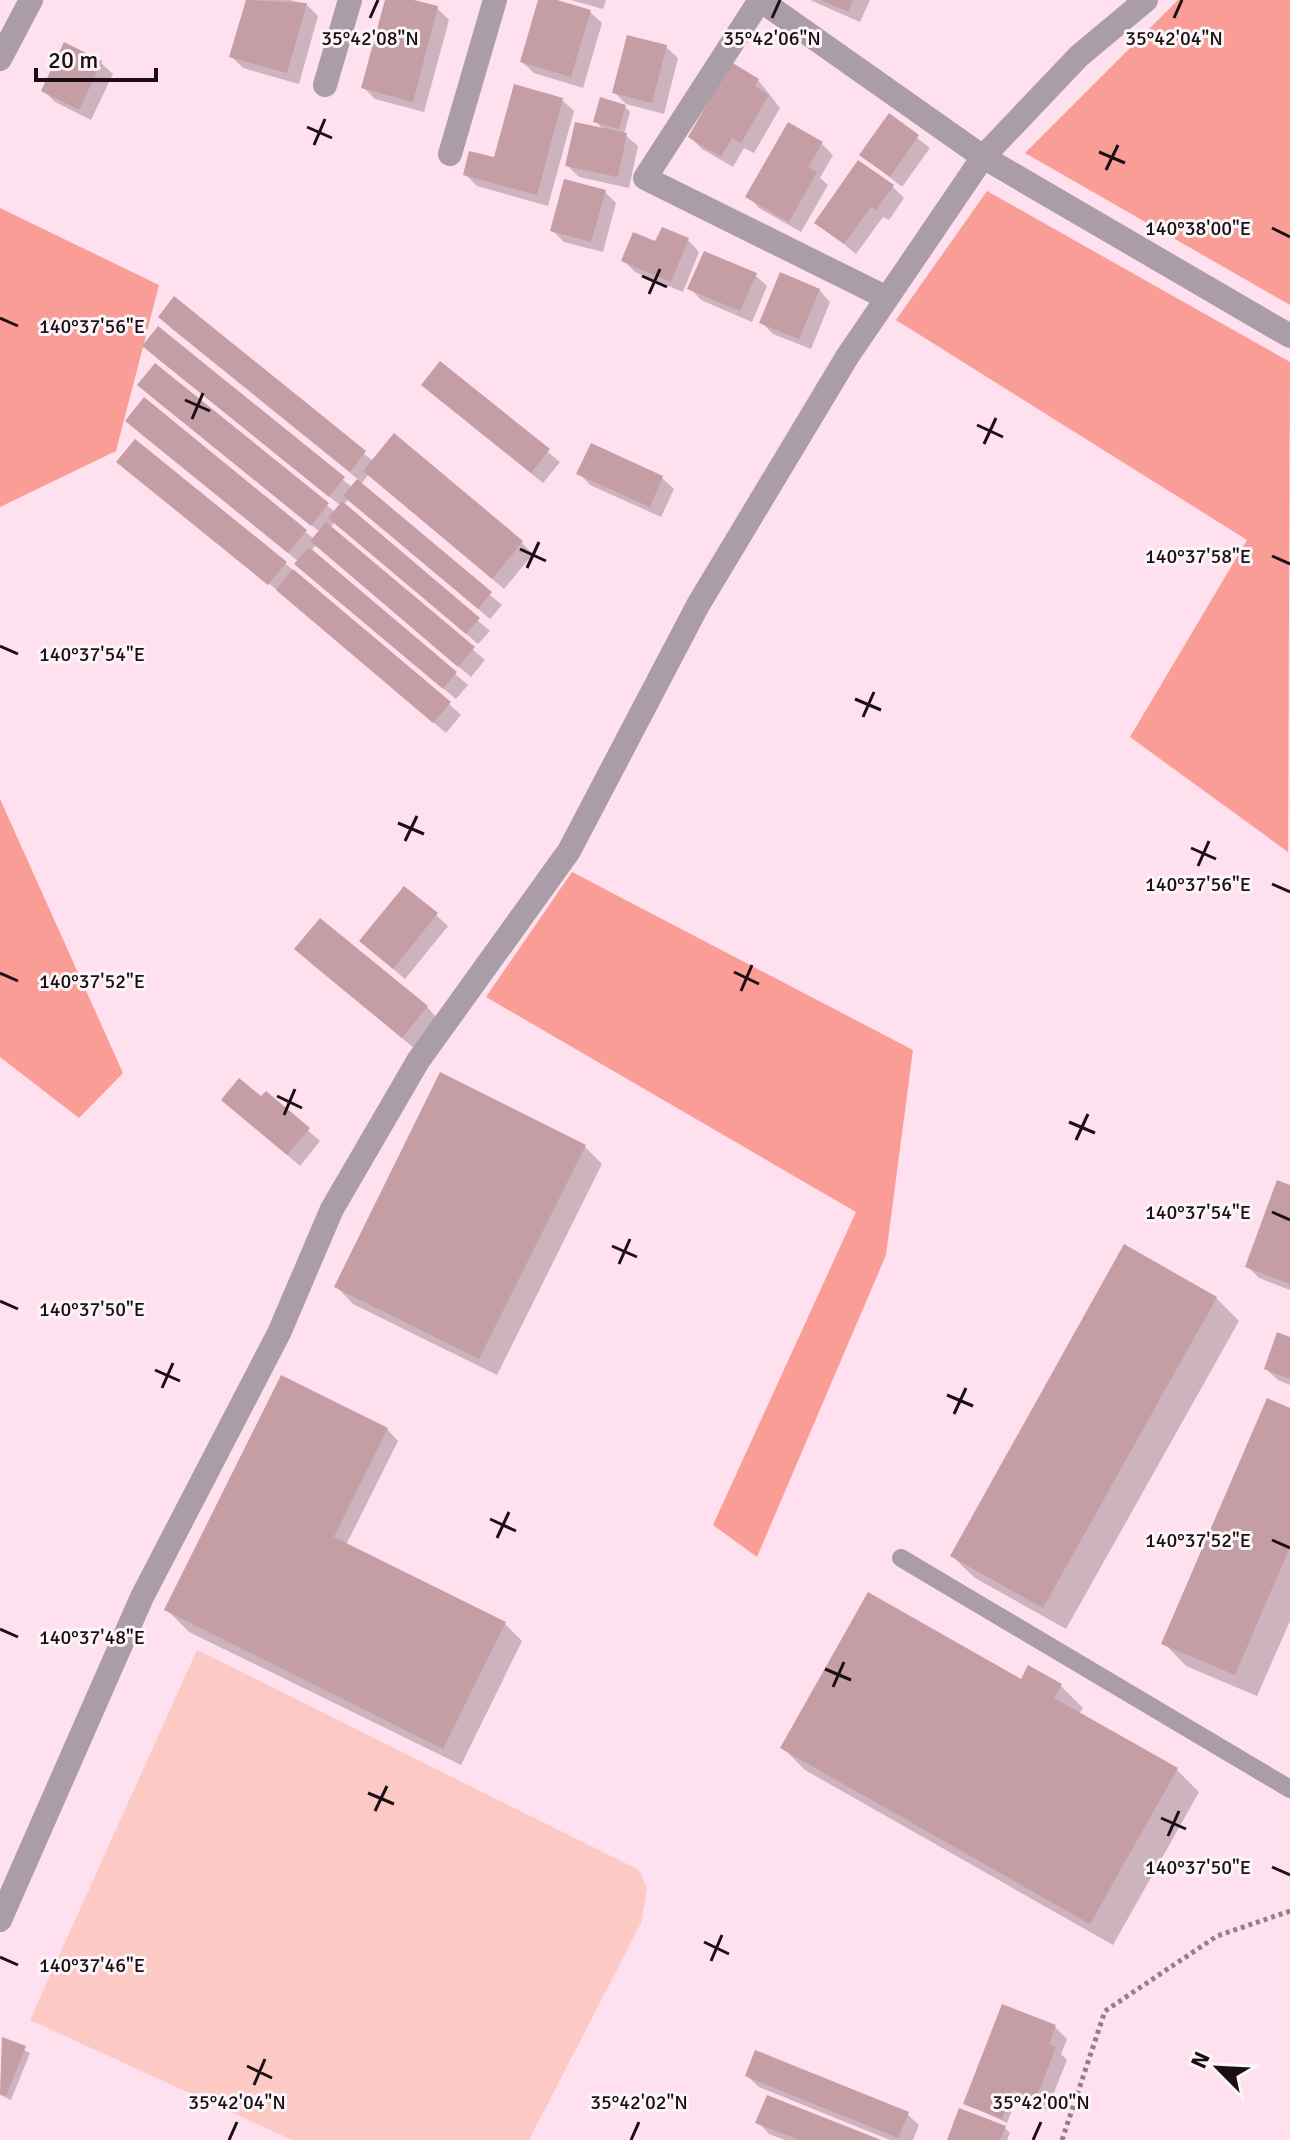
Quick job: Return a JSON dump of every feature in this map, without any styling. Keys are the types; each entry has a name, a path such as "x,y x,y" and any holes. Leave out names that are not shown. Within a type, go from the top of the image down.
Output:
{"street":[{"path":"0,59 31,0"},
{"path":"325,85 350,0"},
{"path":"450,154 495,0"},
{"path":"887,298 645,178 760,0 983,157 1290,336"},
{"path":"0,1920 142,1597 279,1333 332,1209 418,1061 569,851 698,605 847,357 983,157 1079,56 1146,0"}],"lane":[{"path":"901,1558 1290,1789"}],"path":[{"path":"1062,2140 1105,2011 1217,1936 1290,1911"}],"shaded area":[{"path":"1178,0 1290,0 1290,305 1025,153"},
{"path":"987,191 1290,362 1288,852 1130,737 1247,540 896,320"},
{"path":"0,208 159,285 116,451 0,507"},
{"path":"0,799 123,1073 79,1118 0,1057"},
{"path":"572,872 913,1050 886,1255 757,1557 713,1525 856,1212 486,997"},
{"path":"197,1650 639,1870 647,1889 641,1923 529,2140 292,2140 30,2020"}],"building":[{"path":"246,0 307,3 287,73 229,57"},
{"path":"385,0 414,0 438,6 413,102 361,88"},
{"path":"538,0 557,0 591,10 571,77 520,62"},
{"path":"821,0 853,0 848,12"},
{"path":"627,35 667,45 652,103 612,93"},
{"path":"64,42 102,61 79,110 41,91"},
{"path":"731,62 759,79 755,86 769,95 741,143 732,138 721,157 688,137"},
{"path":"514,84 563,98 537,195 463,175 469,151 494,157"},
{"path":"600,97 626,105 619,129 593,122"},
{"path":"889,113 919,135 890,177 859,155"},
{"path":"575,122 627,133 618,177 565,166"},
{"path":"788,122 823,142 808,167 817,172 789,222 745,197"},
{"path":"858,160 894,185 876,210 871,207 844,244 814,223"},
{"path":"564,179 606,190 591,242 550,231"},
{"path":"662,227 689,238 671,282 621,261 633,232 655,241"},
{"path":"704,251 757,273 740,311 687,289"},
{"path":"780,272 820,289 799,339 759,323"},
{"path":"174,296 366,451 350,472 158,317"},
{"path":"158,326 345,477 329,497 142,346"},
{"path":"440,361 550,449 531,473 421,385"},
{"path":"155,363 329,503 311,526 137,385"},
{"path":"144,397 307,530 288,553 125,421"},
{"path":"394,433 523,541 492,579 363,471"},
{"path":"135,439 287,562 268,585 116,462"},
{"path":"591,443 663,476 650,507 576,474"},
{"path":"357,479 492,592 478,609 343,496"},
{"path":"342,501 480,618 466,634 328,518"},
{"path":"326,522 475,647 458,667 310,541"},
{"path":"309,547 457,672 443,689 294,564"},
{"path":"293,569 451,702 433,723 276,590"},
{"path":"404,886 438,913 393,969 359,941"},
{"path":"320,918 428,1006 402,1038 294,949"},
{"path":"440,1072 586,1145 479,1359 334,1287"},
{"path":"239,1078 261,1096 266,1091 310,1128 287,1155 221,1100"},
{"path":"1277,1180 1290,1185 1290,1284 1245,1267"},
{"path":"1124,1244 1217,1297 1043,1608 950,1556"},
{"path":"1277,1332 1290,1337 1290,1379 1264,1369"},
{"path":"281,1375 388,1428 334,1537 506,1622 443,1749 164,1610"},
{"path":"1267,1398 1290,1408 1290,1547 1235,1675 1161,1644"},
{"path":"868,1592 1021,1679 1028,1665 1062,1684 1054,1698 1178,1768 1090,1924 780,1748"},
{"path":"1002,2004 1056,2025 1049,2044 1056,2047 1036,2099 1013,2090 1002,2119 963,2104"},
{"path":"2,2037 26,2046 6,2096 0,2094"},
{"path":"755,2050 909,2112 898,2138 745,2076"},
{"path":"767,2095 881,2140 800,2140 755,2123"},
{"path":"959,2108 1006,2126 1000,2140 947,2140"}]}
